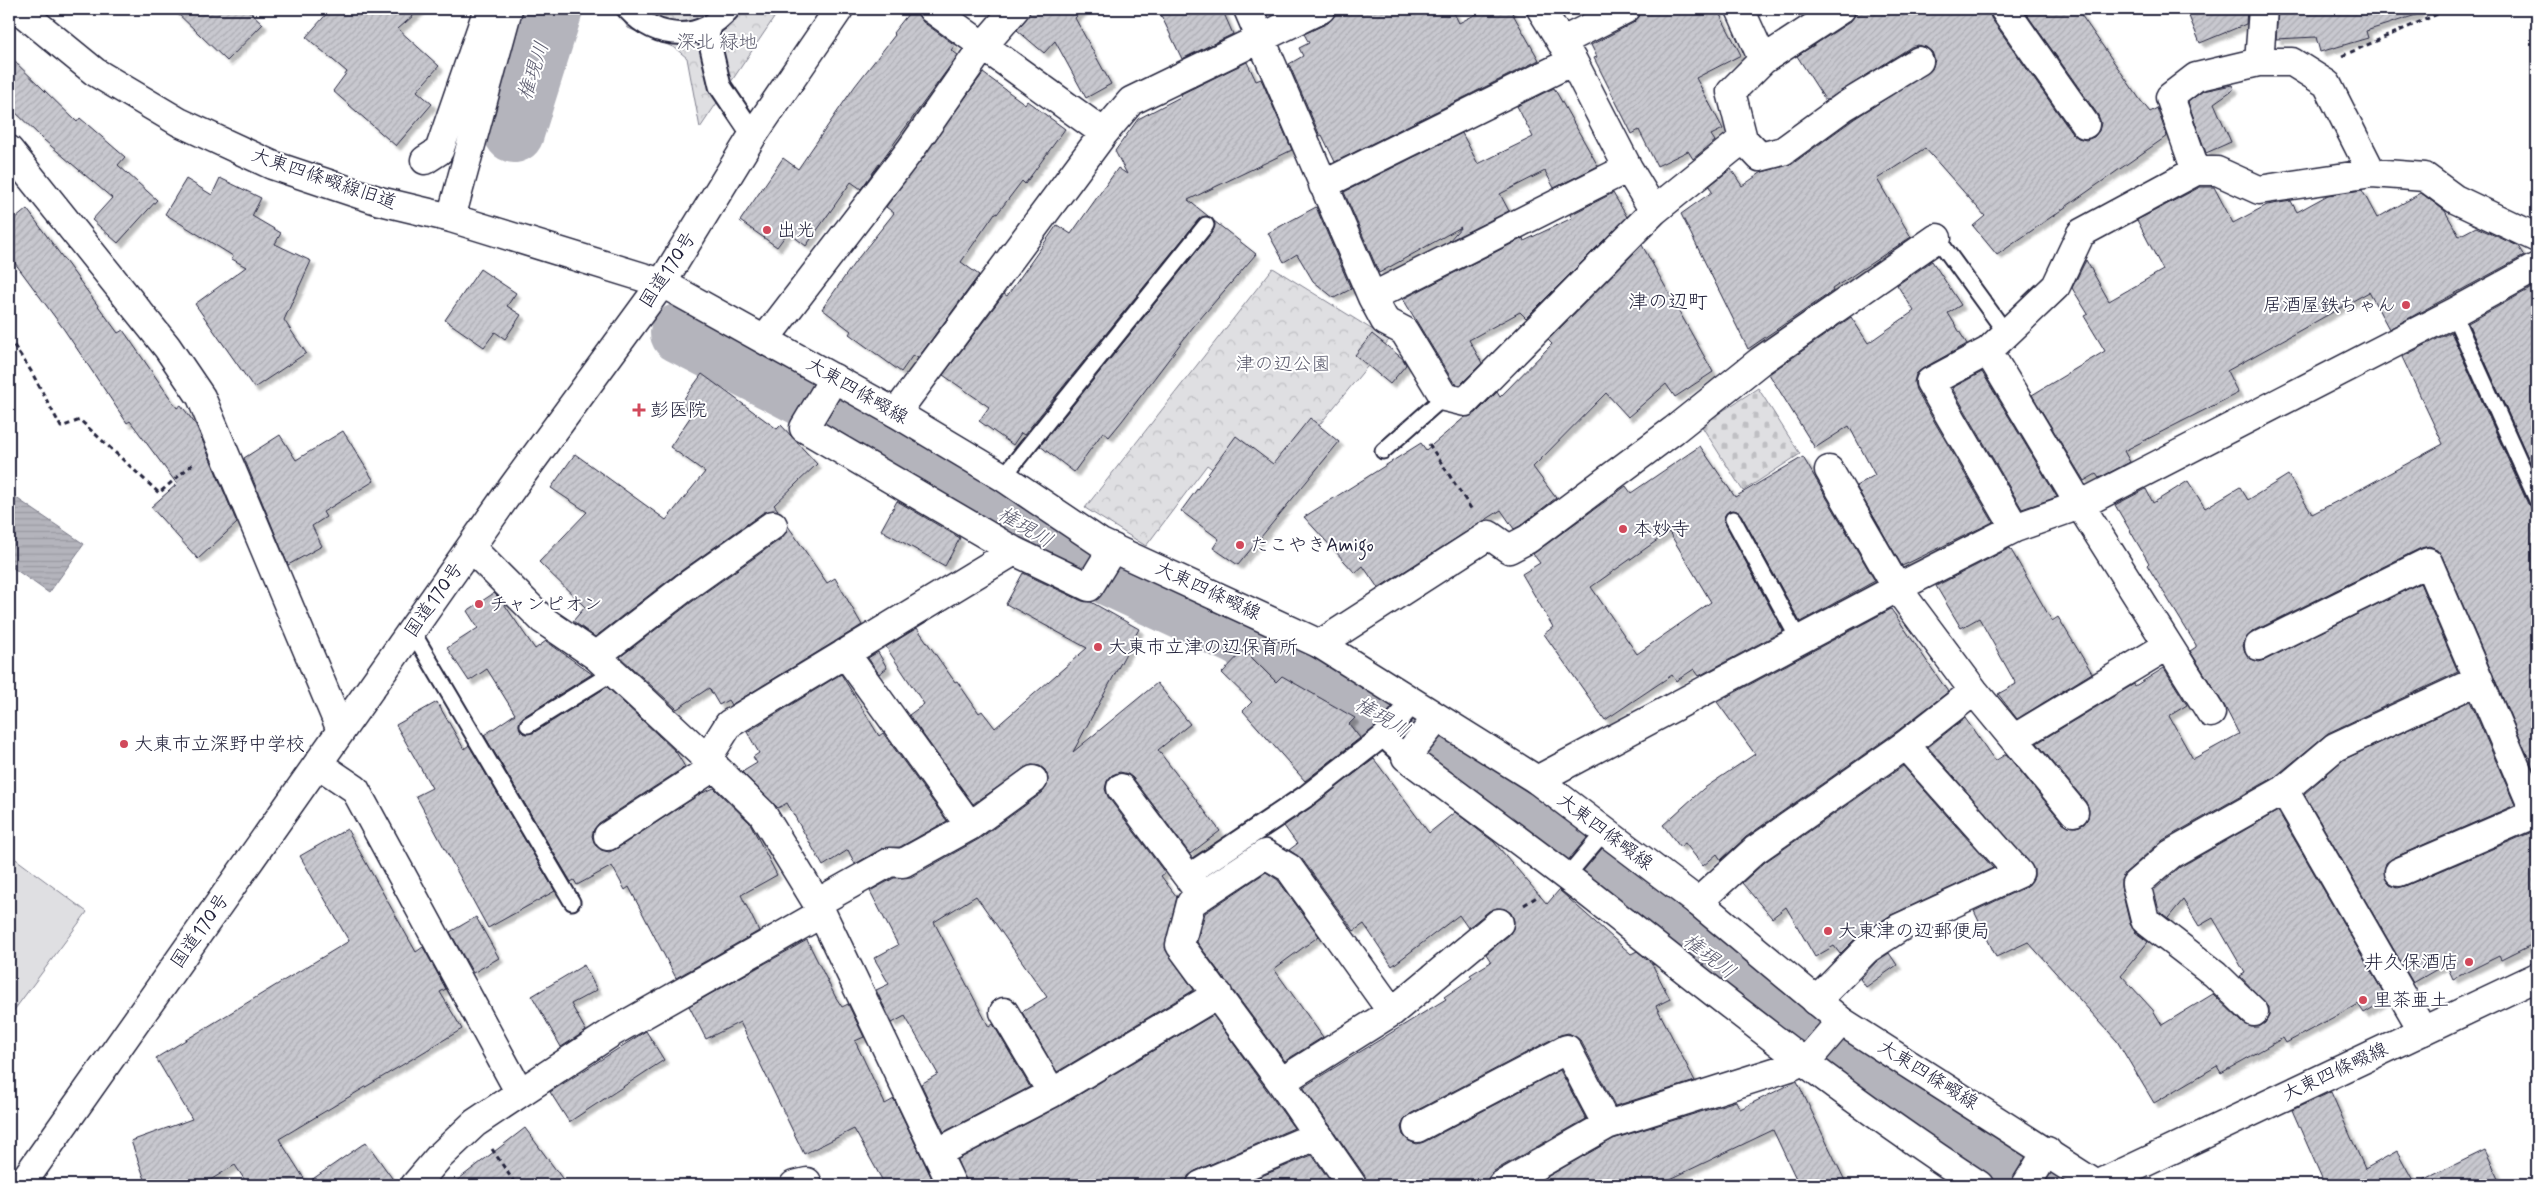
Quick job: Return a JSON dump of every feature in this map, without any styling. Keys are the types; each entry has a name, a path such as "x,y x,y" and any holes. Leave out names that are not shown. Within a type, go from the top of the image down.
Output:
{"main road":[{"name":"大東四條畷線旧道","path":"18,9 95,72 179,122 272,165 380,201 451,218 662,283"},
{"path":"424,160 439,151 488,9"},
{"path":"451,218 508,9"},
{"name":"国道170号","path":"21,1185 512,488 662,283 753,135 839,9"},
{"path":"932,9 1104,133"},
{"path":"765,339 910,149 983,46 1015,9"},
{"path":"1248,9 1372,297 1385,321 1404,331 1444,397 1465,402 1654,211 1743,139"},
{"path":"896,413 1104,133 1131,101 1259,37 1321,9"},
{"path":"1541,9 1567,51 1628,168 1654,211"},
{"path":"1323,185 1567,51 1626,9"},
{"path":"1740,9 1763,60"},
{"path":"1841,9 1763,60 1731,92 1743,139 1760,157 1783,151 1845,106 1919,61"},
{"path":"2004,9 2085,124"},
{"path":"2259,62 2263,9"},
{"path":"2196,171 2170,97 2196,77 2259,62 2292,62 2327,84 2372,173"},
{"path":"9,150 167,347 201,397 341,730"},
{"path":"1372,297 1628,168"},
{"path":"2015,528 1930,382 1996,342 2056,286 2081,233 2196,171 2217,171 2259,190 2372,173 2425,178 2455,199 2537,238"},
{"path":"1320,644 1489,535 1508,550 1528,539 1674,430 1759,362 1937,238"},
{"path":"1537,780 1897,588 2015,528 2080,505 2453,313 2537,267"},
{"name":"大東四條畷線","path":"662,283 896,413 1003,477 1101,543 1320,644 1537,780 1698,902 1840,1022 2037,1168 2097,1184 2537,977"},
{"path":"1996,342 2080,505 2167,646 2211,713"},
{"path":"834,379 804,428 1014,551 1089,587 1112,549"},
{"path":"1829,470 1897,588 1974,691 2015,738 2074,812"},
{"path":"604,664 684,588 773,525"},
{"path":"471,548 543,620 604,664 711,762 762,813 819,908 952,1185"},
{"path":"608,836 711,762 729,724 1014,551"},
{"path":"2259,646 2428,562 2536,815 2399,872"},
{"path":"2015,738 2167,646"},
{"path":"845,653 970,826"},
{"path":"2254,1012 2215,974 2145,920 2136,884 2171,854 2284,790 2335,747 2479,680"},
{"path":"1698,902 1755,850 1905,745 1974,691"},
{"path":"1437,718 1406,757 1918,1145 1979,1185"},
{"path":"1816,1001 1867,949 1899,928 2019,873 1905,745"},
{"path":"318,764 355,789 520,1093"},
{"path":"415,1185 439,1157 475,1123 619,1028 819,908 890,862 904,863 970,826 1033,780"},
{"path":"1121,788 1194,886 1180,945 1218,994 1352,1185"},
{"path":"2284,790 2423,1031"},
{"path":"1194,886 1265,854 1289,868 1392,1012"},
{"path":"1281,1082 1392,1012 1499,923"},
{"path":"937,1153 1052,1093 1218,994"},
{"path":"1004,1012 1052,1093"},
{"path":"1502,1185 1607,1125 1790,1068 1806,1059 1840,1022"},
{"path":"1417,1128 1568,1049 1607,1125"},
{"path":"1201,1185 1318,1135"},
{"path":"794,1185 807,1182 808,1185"}],"street":[{"path":"628,9 644,24 661,32 681,34 693,32 712,24 729,9"},
{"path":"712,24 708,35 720,86 753,135"},
{"path":"1194,886 1382,736 1412,703"},
{"path":"1382,736 1406,757"}],"lane":[{"path":"1003,477 1206,226"},
{"path":"1937,238 1996,342"},
{"path":"2453,313 2537,500"},
{"path":"1383,451 1444,397"},
{"path":"1733,519 1799,640"},
{"path":"412,631 572,902"},
{"path":"528,725 604,664"},
{"path":"1566,877 1604,832"}],"path":[{"path":"2307,71 2449,9"},
{"path":"9,338 31,371 61,427 80,420 159,493 219,441"},
{"path":"1415,423 1489,535"},
{"path":"475,1123 516,1185"}],"green space":[{"name":"深北 緑地","path":"617,9 780,9 700,128 687,58 675,48 628,28"},
{"name":"津の辺公園","path":"1273,268 1389,340 1257,501 1207,465 1146,546 1085,508"},
{"path":"1758,388 1800,454 1743,491 1701,425"},
{"path":"9,854 87,912 9,1017"}],"shaded area":[{"path":"9,493 84,544 49,593 9,565"}],"building":[{"path":"173,9 247,9 263,24 227,61"},
{"path":"331,9 421,9 398,29 439,66 417,91 432,104 396,146 333,91 347,72 306,37"},
{"path":"912,9 917,11 923,22 955,45 951,50 958,55 861,189 851,182 806,246 788,232 777,247 740,221 783,158 798,169 855,86 895,35 893,33"},
{"path":"1032,9 1084,9 1075,18 1111,84 1086,98 1055,41 1044,53 1017,30"},
{"path":"1158,9 1222,9 1233,34 1182,59"},
{"path":"1348,9 1452,9 1459,23 1486,9 1510,9 1539,60 1335,162 1322,135 1320,136 1289,64 1303,56 1299,48 1309,43 1304,34 1328,23 1335,15"},
{"path":"1641,9 1717,9 1741,55 1696,78 1723,129 1711,135 1715,141 1693,159 1688,151 1657,166 1639,130 1632,134 1594,58 1597,57 1591,45 1633,23 1639,17"},
{"path":"1860,9 1989,9 1991,18 2072,133 2078,138 2086,140 2094,137 2099,131 2101,123 2098,115 2023,9 2077,9 2141,101 2150,112 2157,108 2167,136 1997,255 1973,226 1985,216 1925,148 1877,179 1911,237 1832,289 1833,291 1748,349 1681,214 1712,192 1709,186 1731,169 1742,186 1762,172 1792,164 1854,119 1932,69 1935,60 1932,52 1926,47 1918,45 1911,47 1826,101 1797,56 1850,22"},
{"path":"2186,9 2247,9 2246,24 2200,43"},
{"path":"2278,9 2418,9 2419,14 2366,31 2368,38 2320,52 2316,37 2276,39"},
{"path":"9,56 77,122 80,118 125,157 118,165 157,200 118,243 92,220 112,198 44,140 9,106"},
{"path":"1247,62 1256,81 1261,79 1292,150 1188,200 1208,216 1199,219 1024,435 1021,433 1013,445 979,421 989,407 943,375 1004,294 1007,296 1057,225 1071,234 1118,168 1127,174 1115,151 1138,119 1182,96 1181,94"},
{"path":"983,73 1025,104 1027,101 1065,129 1025,184 1022,181 997,214 995,213 961,262 979,275 918,358 913,355 901,372 849,334 851,331 822,309 855,262 894,213 886,207"},
{"path":"2232,85 2234,89 2214,103 2231,142 2206,153 2188,102 2203,91"},
{"path":"1554,88 1598,166 1554,188 1545,171 1500,194 1509,211 1449,241 1461,227 1379,273 1344,192 1462,133 1478,164 1533,137 1517,106"},
{"path":"220,178 261,198 252,216 281,233 275,244 311,261 284,320 306,353 254,388 195,304 246,267 232,259 233,256 165,214 186,179 212,195"},
{"path":"2200,187 2214,187 2233,223 2267,205 2291,201 2297,212 2328,195 2362,190 2377,218 2421,193 2445,211 2459,236 2476,227 2518,246 2524,256 2389,329 2369,292 2227,371 2238,393 2124,451 2130,462 2099,478 2096,474 2084,481 2032,395 2105,351 2084,316 2088,314 2072,288 2086,260 2109,301 2163,270 2137,220"},
{"path":"1613,193 1627,217 1526,318 1520,312 1469,340 1482,363 1460,385 1454,383 1403,299 1523,238 1524,241 1572,218 1570,215"},
{"path":"1316,207 1351,289 1334,298 1313,281 1297,254 1284,262 1268,233"},
{"path":"27,209 118,333 123,330 177,408 181,405 196,425 237,523 198,559 151,507 177,484 130,421 127,423 63,328 9,255 9,224"},
{"path":"1214,221 1256,254 1193,327 1109,437 1103,432 1074,472 1040,446 1213,231"},
{"path":"1642,245 1713,372 1675,397 1666,384 1628,417 1606,393 1533,467 1556,498 1520,526 1514,529 1501,510 1378,588 1363,566 1355,573 1304,517 1421,443 1426,450 1465,417 1476,413 1497,392 1500,397 1552,344 1548,340"},
{"path":"1932,261 1961,305 1948,313 1967,344 1922,369 1916,374 1914,382 1916,390 1993,522 1902,566 1856,486 1875,475 1849,426 1815,448 1769,374 1851,317 1868,343 1914,311 1897,285"},
{"path":"480,269 516,293 507,306 521,315 505,339 495,332 484,347 445,320"},
{"path":"2537,285 2537,478 2468,323"},
{"path":"2451,332 2528,504 2537,509 2537,778 2442,556 2437,549 2429,546 2421,548 2252,632 2246,638 2243,646 2251,659 2259,662 2420,583 2458,672 2328,733 2275,777 2163,840 2125,873 2121,880 2121,887 2130,924 2135,932 2148,942 2121,975 2153,1010 2162,1025 2213,994 2243,1023 2251,1027 2259,1027 2265,1023 2269,1016 2269,1007 2240,976 2245,973 2213,918 2199,926 2183,900 2168,918 2159,911 2154,890 2180,867 2278,811 2387,999 2364,1013 2358,1004 2286,1043 2283,1038 2221,1073 2217,1066 2154,1103 2117,1041 2028,942 1996,957 1974,911 2026,887 2034,877 2034,869 1928,747 1965,718 1995,761 2006,754 2062,822 2068,826 2076,827 2084,824 2088,818 2089,810 2086,802 2037,743 2134,684 2135,686 2164,668 2187,705 2169,716 2193,759 2239,734 2224,705 2190,651 2196,645 2147,565 2149,563 2115,505 2146,489 2153,503 2188,481 2205,508 2240,487 2248,500 2288,475 2312,514 2357,491 2443,444 2402,357"},
{"path":"1372,334 1403,359 1406,365 1390,384 1355,355"},
{"path":"1982,372 2057,497 2022,509 1952,388"},
{"path":"702,374 777,429 781,425 817,464 774,505 778,510 764,512 674,576 595,637 573,621 585,607 539,562 587,512 551,488 575,454 666,520 705,472 670,447 693,413 680,404"},
{"path":"1310,418 1339,442 1238,565 1213,548 1219,539 1181,511 1236,436 1273,464"},
{"path":"343,431 374,481 323,512 326,517 312,526 322,546 288,565 244,458 280,435 296,460"},
{"path":"1700,446 1735,497 1803,457 1875,581 1800,622 1741,515 1737,511 1729,511 1725,515 1725,523 1783,631 1699,676 1694,669 1676,681 1672,675 1605,720 1544,634 1553,627 1522,574 1540,563 1533,554 1626,486 1631,493","holes":["1669,532 1711,602 1637,654 1591,587"]},
{"path":"897,501 960,538 945,566 881,530"},
{"path":"788,526 827,583 835,578 862,625 731,705 728,700 719,705 709,688 677,709 620,657 693,601 782,538"},
{"path":"2010,548 2052,621 2058,617 2092,673 2017,719 1998,694 2016,684 1979,618 1961,628 1936,586"},
{"path":"1023,573 1082,601 1091,602 1139,629 1073,752 1157,683 1190,724 1158,750 1220,831 1190,854 1133,778 1128,774 1120,772 1112,775 1107,781 1105,789 1108,797 1165,873 1161,876 1177,897 1165,948 1194,990 1057,1072 1022,1012 1047,997 976,896 934,922 989,1027 993,1024 1030,1087 944,1132 921,1084 938,1074 905,1016 892,1023 876,990 889,984 874,958 898,945 870,891 894,878 911,877 979,839 1042,793 1047,786 1048,778 1045,770 1040,766 1031,765 973,804 909,715 924,704 886,647 917,628 979,713 982,711 995,728 1087,648 1006,604"},
{"path":"494,593 502,601 535,649 546,641 592,674 523,717 519,725 523,733 533,733 607,687 676,752 685,767 599,823 594,829 592,836 595,845 601,850 609,852 616,849 700,794 714,788 750,823 777,875 741,895 759,931 676,978 629,887 625,890 612,866 577,885 574,880 571,882 484,735 515,714 487,669 469,681 447,648 478,628 467,611"},
{"path":"1891,609 1948,692 1896,732 1746,837 1721,860 1717,854 1703,866 1685,843 1680,847 1663,825 1703,789 1755,754 1717,702"},
{"path":"1244,650 1276,682 1282,676 1355,718 1349,724 1360,738 1305,781 1243,711 1252,702 1222,673"},
{"path":"878,652 887,668 879,674 868,658"},
{"path":"841,674 879,736 883,733 947,821 900,847 883,848 855,864 848,850 823,866 787,803 778,808 742,772 757,763 753,757 759,753 747,732"},
{"path":"2470,701 2515,805 2393,858 2386,863 2384,870 2385,878 2390,885 2398,888 2405,886 2532,832 2537,832 2537,942 2501,960 2499,956 2453,979 2446,964 2413,983 2304,794 2343,760"},
{"path":"437,702 464,749 469,745 555,891 488,928 416,796 432,788 396,725"},
{"path":"1374,759 1429,833 1455,812 1494,842 1547,904 1559,890 1631,954 1637,951 1651,962 1670,999 1656,1006 1695,1081 1615,1106 1581,1041 1568,1033 1560,1035 1410,1114 1404,1120 1401,1127 1403,1135 1409,1141 1417,1144 1424,1142 1560,1070 1586,1119 1494,1171 1488,1178 1486,1185 1367,1185 1365,1176 1303,1087 1446,999 1444,997 1472,978 1470,975 1491,962 1486,954 1509,935 1513,929 1514,921 1511,913 1505,909 1497,908 1489,911 1468,928 1459,915 1392,966 1364,924 1354,931 1302,859 1289,850 1297,844 1284,826"},
{"path":"1903,766 1993,868 1891,915 1858,936 1840,954 1834,946 1815,957 1786,907 1772,918 1742,883 1765,862"},
{"path":"347,829 416,952 423,947 446,989 440,992 462,1029 279,1139 307,1183 366,1142 397,1185 248,1185 235,1165 202,1185 147,1185 131,1141 192,1119 156,1058 349,941 300,856"},
{"path":"1266,872 1278,880 1319,936 1274,969 1323,1037 1285,1061 1197,942 1205,913"},
{"path":"476,917 499,958 473,973 450,932"},
{"path":"807,940 835,996 842,1007 848,1004 864,1037 855,1041 885,1104 894,1099 935,1185 885,1185 854,1129 804,1154 740,1022 706,1039 689,1006"},
{"path":"1889,953 1897,965 1866,987 1860,979 1877,961"},
{"path":"584,965 597,990 571,1004 586,1031 561,1047 532,996"},
{"path":"1213,1015 1294,1128 1195,1171 1188,1176 1186,1185 967,1185 957,1160 1060,1106"},
{"path":"646,1031 664,1060 569,1122 550,1092"},
{"path":"1797,1081 1847,1185 1799,1185 1773,1130 1658,1185 1533,1185 1613,1139 1736,1101 1740,1109"},
{"path":"2331,1092 2365,1169 2397,1151 2415,1184 2485,1150 2502,1185 2325,1185 2292,1110"},
{"path":"525,1128 567,1185 451,1185"},
{"path":"1312,1155 1333,1185 1240,1185"}],"waterway":[{"name":"権現川","path":"514,133 553,9"},
{"name":"権現川","path":"680,333 816,403 1090,567 1237,635 1390,720 1516,808 1834,1054 2032,1185"}],"place":[{"name":"出光","path":"767,230"},
{"name":"居酒屋鉄ちゃん","path":"2406,305"},
{"name":"彭医院","path":"639,410"},
{"name":"本妙寺","path":"1623,529"},
{"name":"たこやきAmigo","path":"1240,545"},
{"name":"チャンピオン","path":"479,604"},
{"name":"大東市立津の辺保育所","path":"1098,647"},
{"name":"大東市立深野中学校","path":"124,744"},
{"name":"大東津の辺郵便局","path":"1828,931"},
{"name":"井久保酒店","path":"2469,962"},
{"name":"里茶亜土","path":"2363,1000"}],"district":[{"name":"津の辺町","path":"1668,302"}]}
